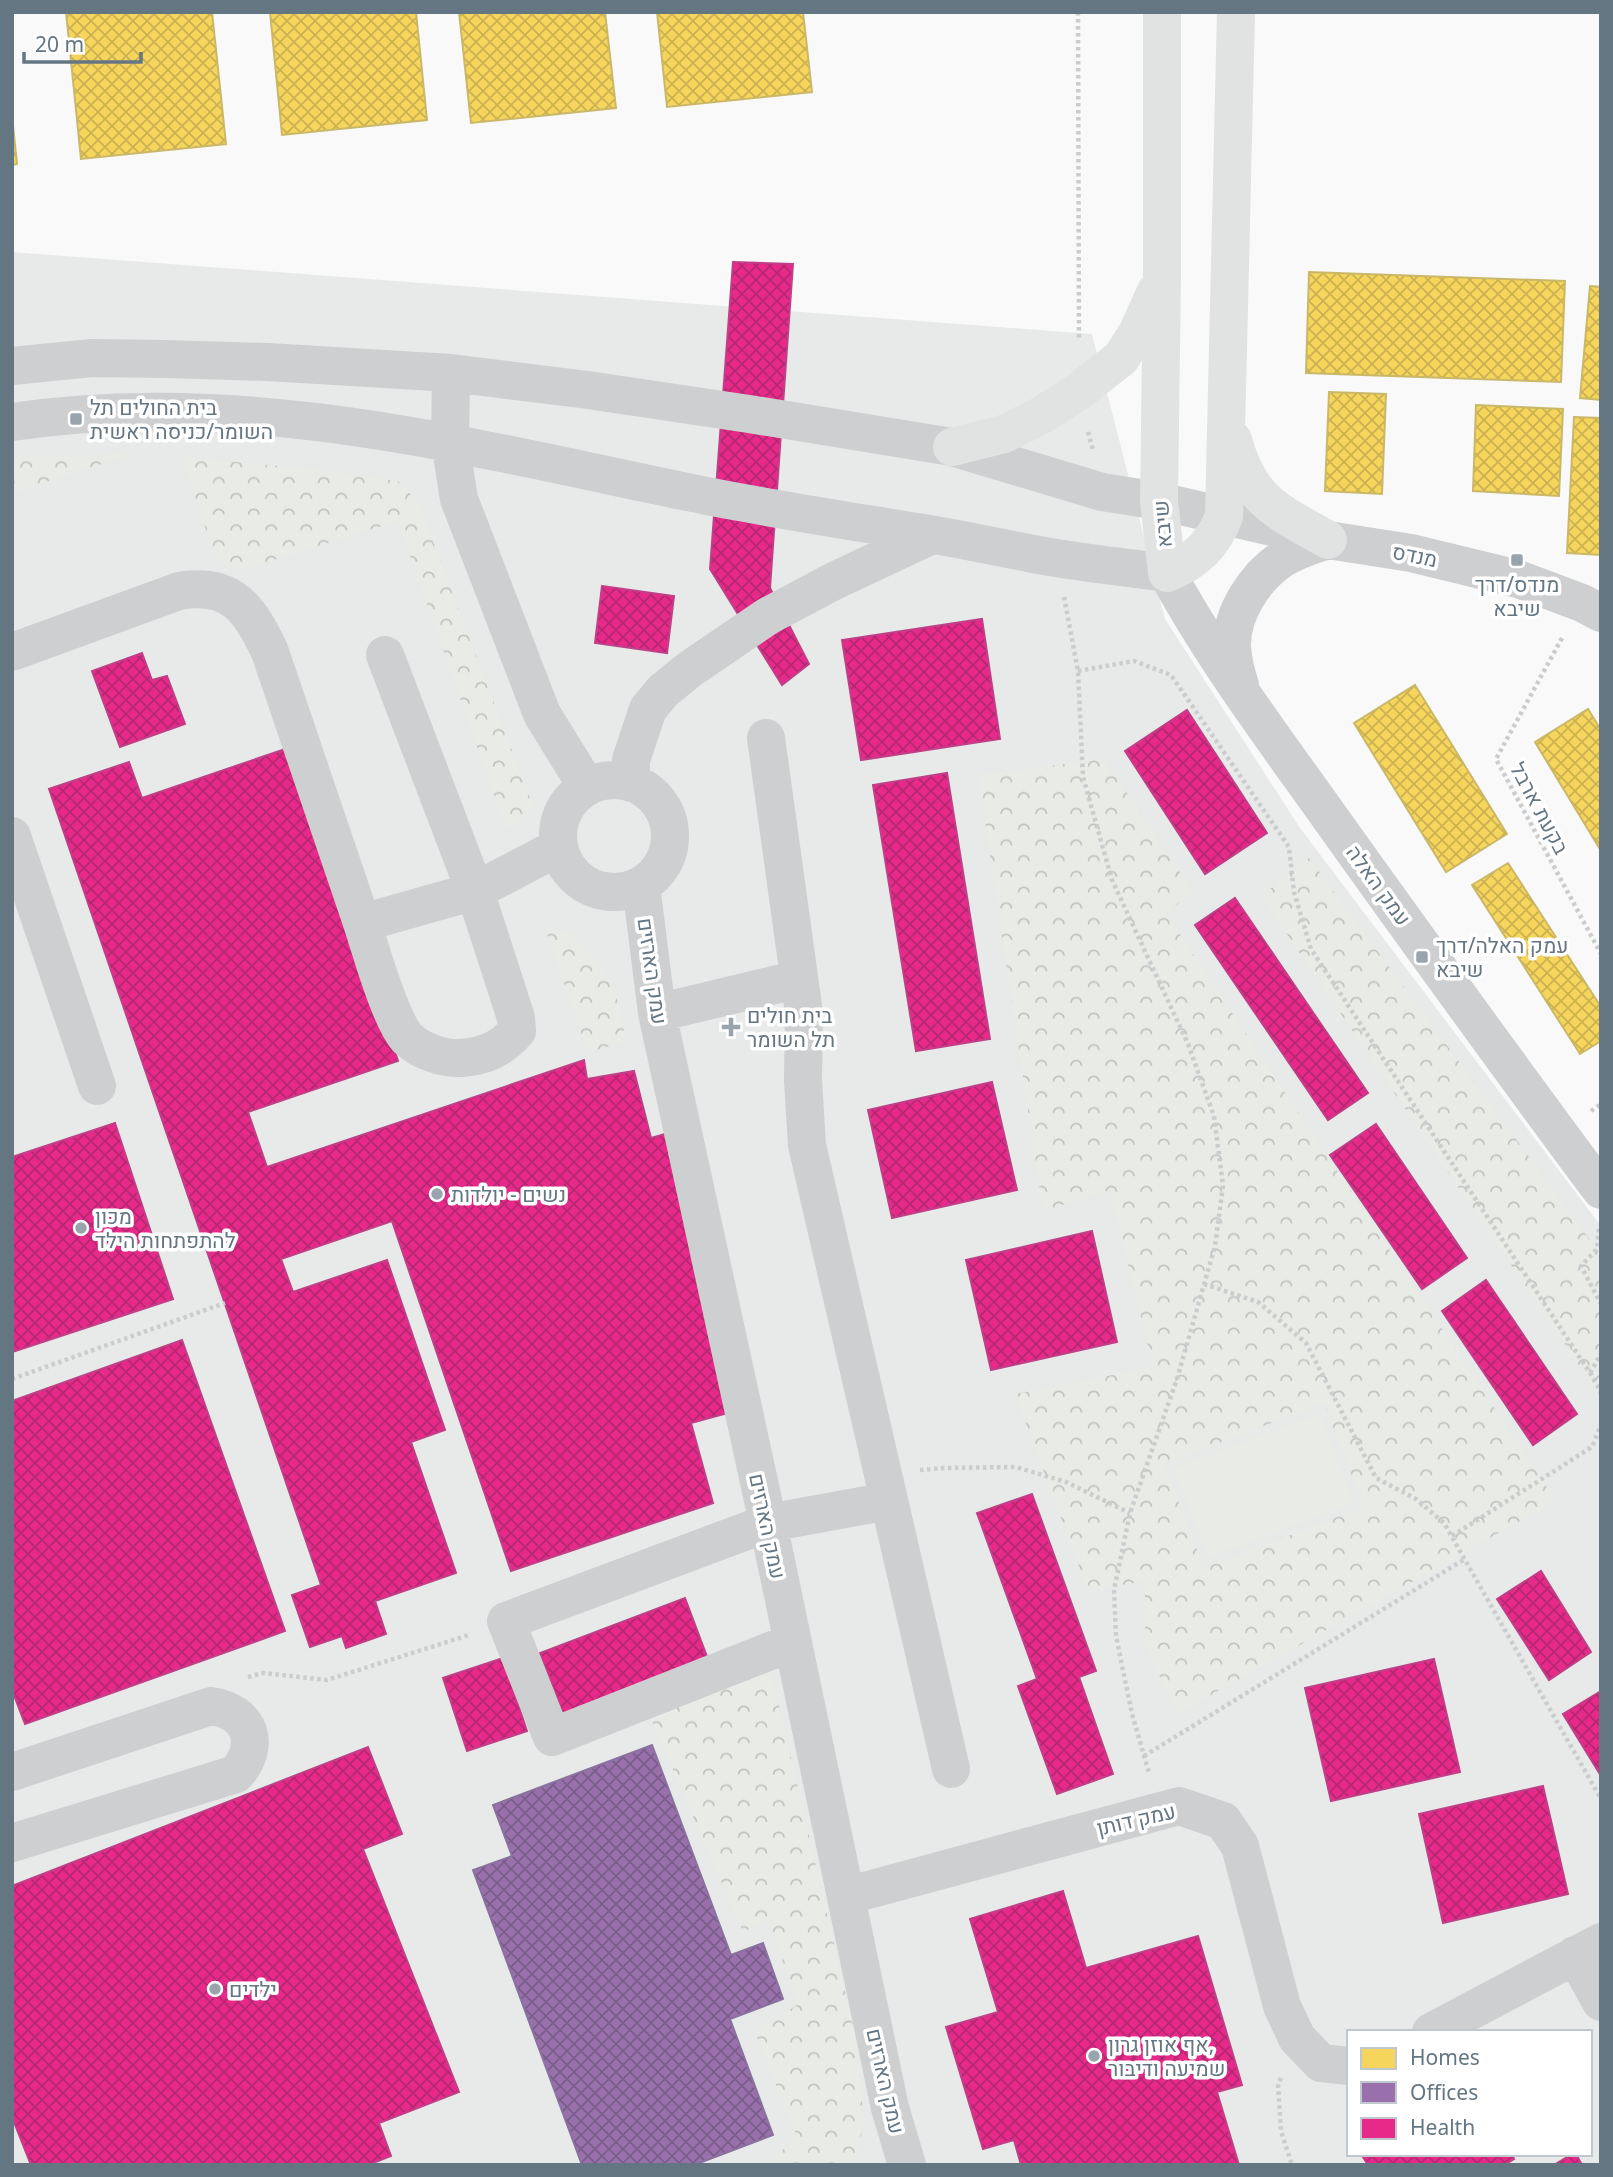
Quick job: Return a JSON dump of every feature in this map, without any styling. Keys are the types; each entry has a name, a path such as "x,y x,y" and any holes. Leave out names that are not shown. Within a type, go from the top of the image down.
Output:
{"main road":[{"name":"שיבא","path":"1162,12 1159,501 1167,573 1181,568 1205,549 1218,532 1224,516 1236,12"},
{"path":"951,447 1004,434 1040,416 1079,391 1121,358 1137,334 1162,273"},
{"path":"1226,414 1239,460 1251,486 1271,506 1328,540"}],"street":[{"name":"מנדס","path":"12,366 92,358 268,362 451,373 589,390 951,447 1102,492 1159,501 1328,540 1412,553 1505,575 1591,608"},
{"path":"451,373 450,442 459,499 542,713 587,787"},
{"path":"12,422 173,410 271,417 450,442 739,503 1057,558 1167,573"},
{"path":"631,783 631,760 648,709 663,691 690,669 768,616 834,581 932,535"},
{"path":"1244,697 1232,645 1237,618 1247,596 1260,577 1282,559 1300,549 1328,540"},
{"name":"עמק האלה","path":"1167,573 1188,612 1244,697 1476,1021 1601,1190"},
{"path":"12,652 179,590 198,588 218,591 241,604 258,626 271,652 396,1022 408,1038 427,1051 452,1059 476,1057 504,1045 517,1031 516,1018 475,891 385,655"},
{"path":"766,738 804,1013 803,1080 807,1145 951,1769"},
{"path":"616,780 631,783 647,791 660,804 668,821 670,839 666,858 656,873 642,885 625,891 607,892 576,878 565,863 559,847 558,829 563,813 573,798 587,787 616,780"},
{"path":"12,836 97,1086"},
{"path":"362,923 475,891 559,847"},
{"name":"עמק הארזים","path":"642,885 657,1013 768,1523 890,2108 907,2165"},
{"path":"657,1013 799,978"},
{"path":"793,1642 552,1737 506,1621 768,1523 886,1488"},
{"path":"12,1772 211,1706 226,1708 244,1722 251,1740 246,1762 236,1774 12,1843"},
{"name":"עמק דותן","path":"846,1896 1178,1806 1223,1821 1240,1846 1282,2006 1297,2038 1321,2063 1347,2066"},
{"path":"1435,2030 1588,1949 1601,2003"},
{"path":"881,2165 890,2108"}],"path":[{"path":"1078,12 1079,391 1102,492"},
{"path":"1057,558 1078,671 1083,777 1112,880 1188,1044 1214,1116 1223,1185 1215,1246 1177,1379 1130,1513 1114,1590 1116,1636 1132,1714 1159,1811"},
{"name":"בקעת ארבל","path":"1591,608 1496,760 1601,954"},
{"path":"1078,671 1134,661 1171,675 1289,847 1294,892 1311,949 1590,1373 1601,1396"},
{"path":"1600,1225 1597,1250 1581,1266 1601,1304"},
{"path":"1204,1284 1258,1302 1306,1343 1376,1478 1416,1499 1444,1523 1601,1799"},
{"path":"12,1379 225,1303"},
{"path":"1590,1373 1601,1354"},
{"path":"1452,1536 1592,1447 1601,1425"},
{"path":"886,1488 944,1468 1016,1467 1066,1482 1130,1513"},
{"path":"1144,1756 1465,1559"},
{"path":"1292,2165 1281,2130 1279,2084 1297,2038"}],"shaded area":[{"name":"בית חולים תל השומר","path":"12,252 1092,334 1165,619 1300,828 1601,1226 1601,2165 12,2165"}],"green space":[{"path":"136,453 12,493 12,458"},
{"path":"182,457 312,469 398,481 418,502 533,806 518,822 506,829 398,521 242,570 216,560"},
{"path":"1104,759 1193,892 1166,913 1556,1501 1177,1714 1145,1644 1145,1581 1088,1591 1015,1394 1153,1367 1110,1190 1043,1211 978,775","holes":["1324,1403 1364,1507 1204,1568 1164,1464"]},
{"path":"1309,858 1601,1255 1601,1398 1261,896"},
{"path":"545,928 571,932 608,976 619,1005 626,1041 588,1053"},
{"path":"1320,1413 1354,1503 1208,1558 1174,1468"},
{"path":"769,1662 856,2039 864,2122 855,2165 761,2165 798,2139 755,2032 797,2005 769,1919 743,1932 648,1712"}],"building: Homes":[{"path":"66,12 212,12 226,144 81,159"},
{"path":"270,12 416,12 427,120 282,135"},
{"path":"459,12 605,12 616,108 471,123"},
{"path":"657,12 803,12 812,92 667,107"},
{"path":"12,116 17,164 12,165"},
{"path":"1309,272 1565,281 1561,382 1306,373"},
{"path":"1590,286 1601,287 1601,400 1580,398"},
{"path":"1329,392 1386,394 1382,494 1325,491"},
{"path":"1476,405 1563,409 1559,496 1473,491"},
{"path":"1574,417 1601,418 1601,555 1567,553"},
{"path":"1415,685 1507,834 1446,872 1354,723"},
{"path":"1588,709 1601,730 1601,851 1535,742"},
{"path":"1508,863 1601,1007 1601,1041 1580,1054 1472,885"}],"building: Offices":[{"path":"652,1745 731,1955 763,1943 783,1999 730,2019 773,2135 694,2165 582,2165 473,1870 512,1856 493,1805"}],"building: Health":[{"path":"733,262 793,264 770,588 809,664 782,685 710,569"},
{"path":"602,586 674,596 667,653 595,643"},
{"path":"982,619 1000,739 861,760 842,640"},
{"path":"142,653 152,680 167,676 185,724 120,747 92,671"},
{"path":"1187,710 1267,833 1205,874 1125,751"},
{"name":"נשים - יולדות","path":"291,747 398,1061 248,1112 267,1167 584,1060 587,1079 634,1071 651,1138 672,1132 735,1411 691,1423 713,1503 511,1571 392,1221 281,1259 293,1292 387,1260 445,1430 411,1442 456,1573 375,1601 386,1634 346,1648 342,1636 310,1647 292,1595 321,1585 49,789 129,762 142,798"},
{"path":"947,773 990,1039 916,1051 873,785"},
{"path":"1235,898 1368,1093 1328,1120 1195,925"},
{"path":"992,1082 1017,1190 892,1218 868,1110"},
{"name":"מכון להתפתחות הילד","path":"115,1123 173,1299 12,1352 12,1157"},
{"path":"1376,1124 1467,1258 1422,1289 1330,1155"},
{"path":"1092,1231 1117,1342 991,1370 966,1260"},
{"path":"1486,1280 1577,1414 1533,1445 1442,1311"},
{"path":"182,1340 285,1631 25,1724 12,1690 12,1401"},
{"path":"1032,1494 1096,1671 1079,1677 1113,1774 1057,1794 1018,1686 1037,1679 977,1513"},
{"path":"1541,1571 1591,1652 1549,1680 1497,1599"},
{"path":"685,1598 709,1662 564,1716 540,1653"},
{"path":"503,1658 527,1731 467,1751 443,1678"},
{"path":"1434,1659 1460,1772 1331,1801 1305,1688"},
{"path":"1601,1691 1601,1776 1563,1714"},
{"name":"ילדים","path":"368,1747 402,1834 363,1849 459,2092 379,2123 391,2156 368,2165 31,2165 12,2117 12,1886"},
{"path":"1543,1786 1568,1894 1443,1923 1419,1814"},
{"name":"אף אוזן גרון, שמיעה ודיבור","path":"1063,1891 1086,1968 1198,1936 1242,2085 1217,2092 1239,2165 1021,2165 1014,2140 983,2149 946,2027 998,2012 970,1919"},
{"path":"1362,2156 1513,2156 1514,2159 1504,2165 1368,2165"},
{"path":"1569,2156 1577,2156 1582,2165 1554,2165"}],"place":[{"name":"בית החולים תל השומר/כניסה ראשית","path":"76,419"},
{"name":"מנדס/דרך שיבא","path":"1517,560"},
{"name":"עמק האלה/דרך שיבא","path":"1422,957"},
{"name":"בית חולים תל השומר","path":"731,1027"},
{"name":"נשים - יולדות","path":"437,1194"},
{"name":"מכון להתפתחות הילד","path":"81,1228"},
{"name":"ילדים","path":"215,1989"},
{"name":"אף אוזן גרון, שמיעה ודיבור","path":"1094,2056"}]}
